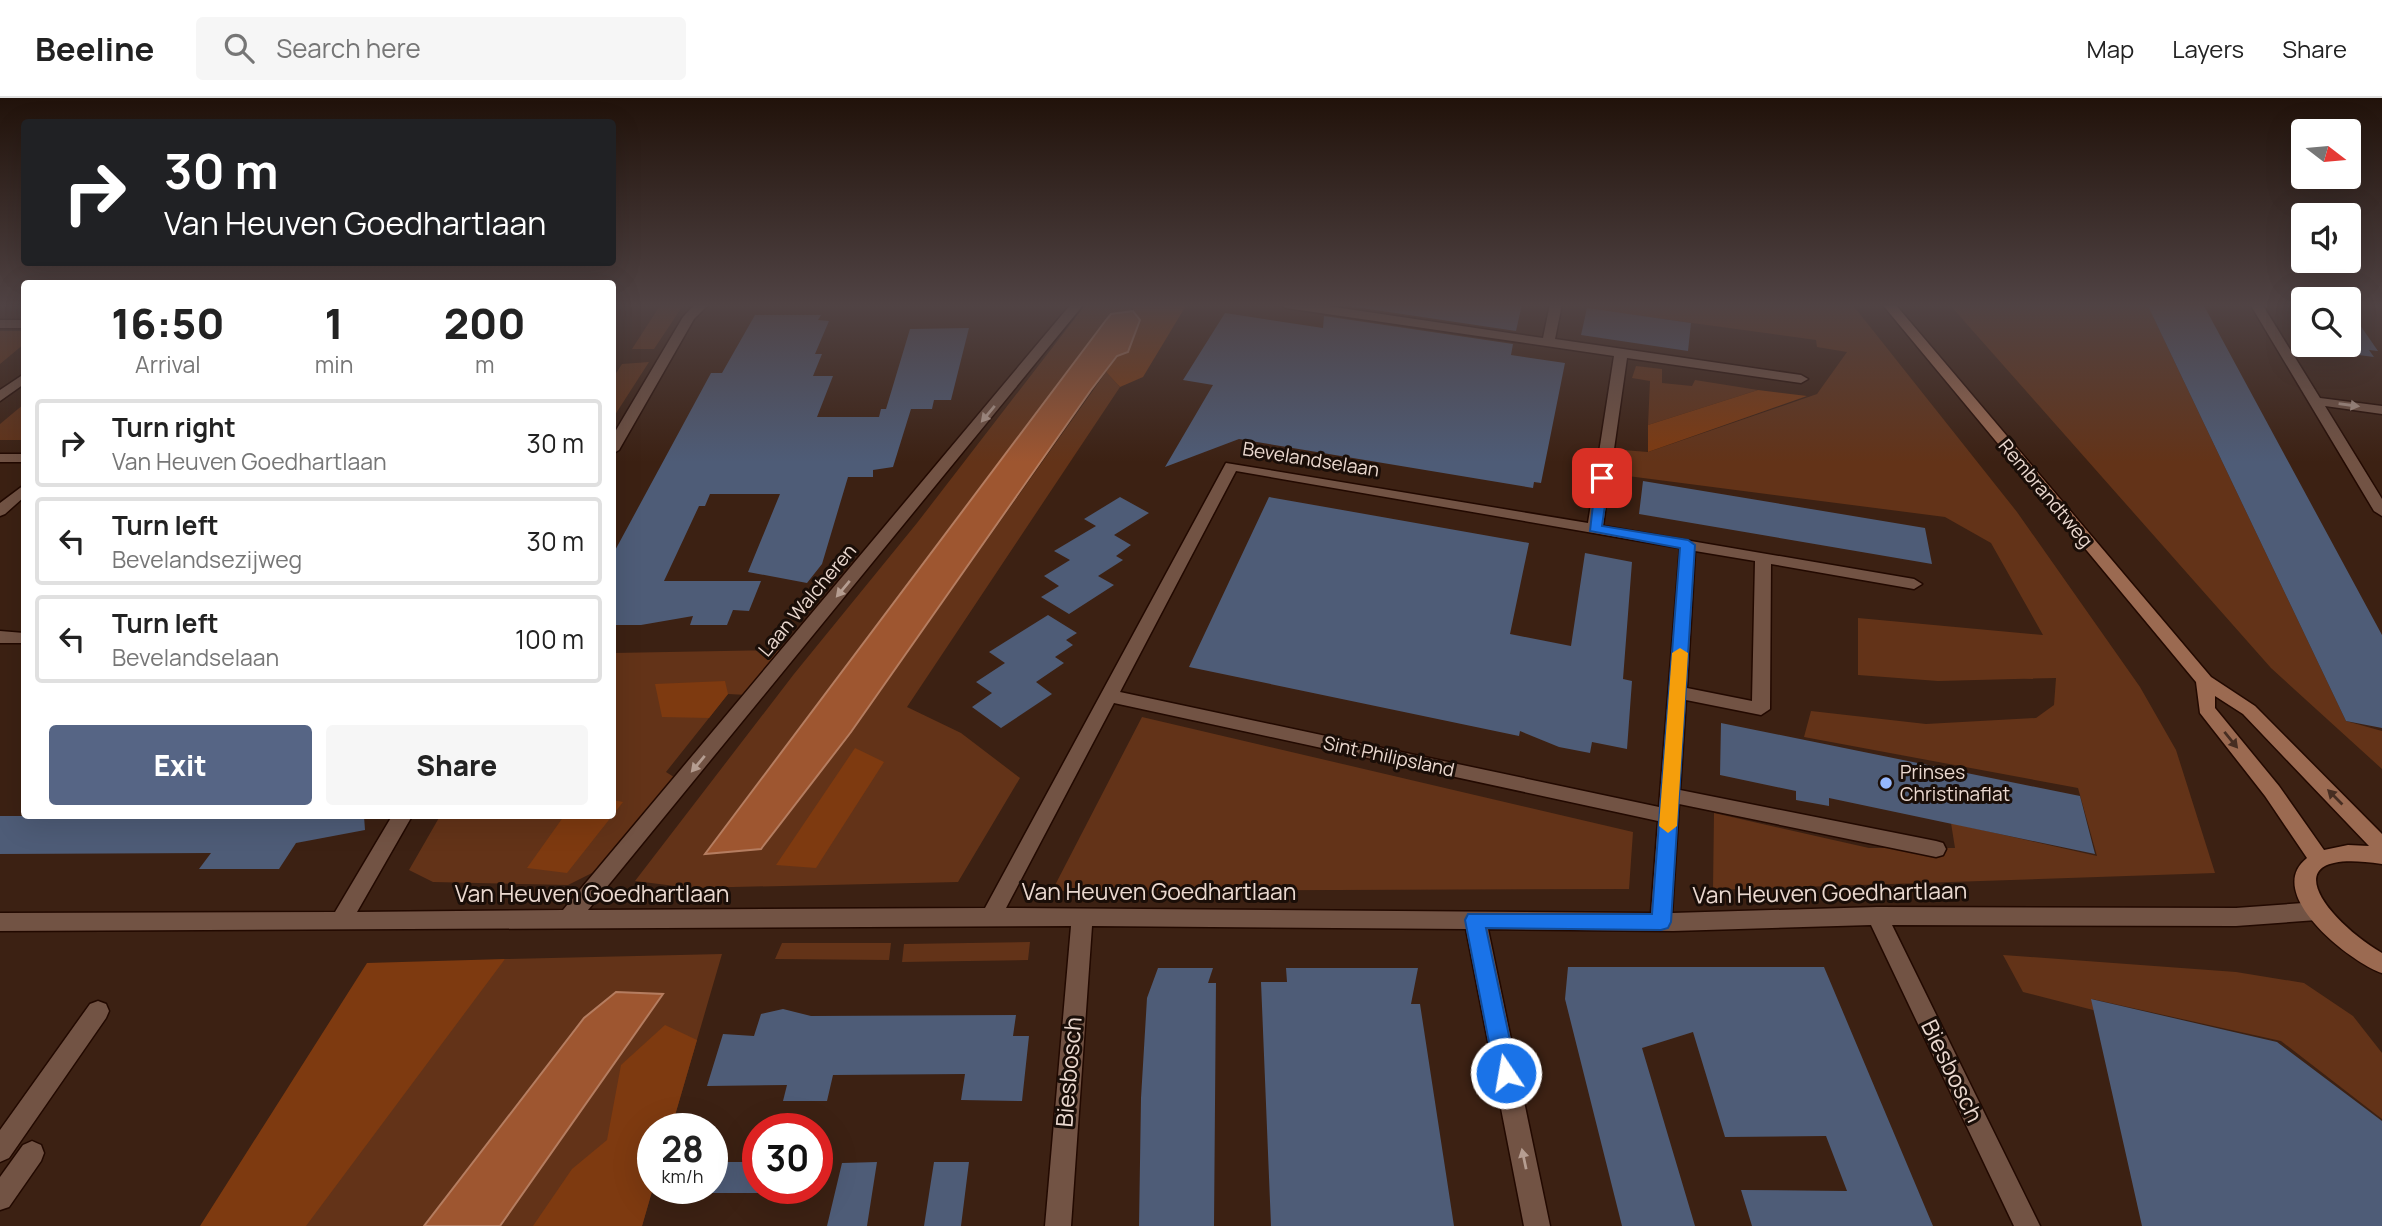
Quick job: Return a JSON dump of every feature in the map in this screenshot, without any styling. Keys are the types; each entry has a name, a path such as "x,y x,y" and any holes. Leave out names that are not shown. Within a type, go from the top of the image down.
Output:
{"street":[{"path":"616,443 666,357"},
{"name":"Laan Walcheren","path":"567,921 1034,357"},
{"path":"1595,528 1620,357"},
{"path":"1646,357 1801,379"},
{"name":"Rembrandtweg","path":"1932,357 2205,681 2249,710 2382,847"},
{"path":"2288,357 2382,511"},
{"path":"0,397 21,380"},
{"path":"2315,401 2382,410"},
{"path":"0,458 21,458"},
{"name":"Bevelandselaan","path":"991,917 1231,466 1914,584"},
{"path":"0,511 21,492"},
{"path":"1661,922 1688,545"},
{"path":"1678,692 1760,709 1763,558"},
{"path":"0,637 21,638"},
{"path":"2205,681 2206,709 2272,791 2318,858"},
{"name":"Sint Philipsland","path":"1108,696 1669,816"},
{"path":"1670,795 1936,849"},
{"path":"342,919 400,819"},
{"path":"2382,856 2337,852 2318,858 2307,871 2306,889 2317,911 2343,939 2382,964"},
{"name":"Van Heuven Goedhartlaan","path":"0,922 991,917 1661,922 1877,916 2236,917 2317,911"},
{"name":"Biesbosch","path":"1877,916 2027,1226"},
{"name":"Biesbosch","path":"1058,1226 1082,918"},
{"path":"1475,920 1537,1226"},
{"path":"0,1150 98,1011"},
{"path":"0,1198 32,1153"}],"shaded area":[{"path":"0,357 9,357 0,364"},
{"path":"1045,357 1079,357 706,853 762,849 851,732 1106,372 1120,387 907,707 961,733 1020,778 958,882 691,888 635,881 794,674 917,523"},
{"path":"1078,357 1117,357 851,732 761,849 705,854"},
{"path":"1117,357 1155,357 1143,377 1120,387 1106,372"},
{"path":"1844,357 1894,357 2017,512 2140,687 2176,750 2215,873 1713,890 1714,813 1869,848 1955,848 1951,823 2097,856 2078,788 1804,737 1811,711 1926,724 2036,718 2054,705 2056,678 1938,681 1858,675 1858,618 2043,635 1991,543 1945,517 1620,475 1623,450 1648,452 1817,394"},
{"path":"1996,357 2172,357 2346,721 2382,731 2382,769 2271,668"},
{"path":"649,362 616,413 616,373 622,364"},
{"path":"1636,366 1662,369 1662,383 1692,386 1695,380 1758,390 1648,425 1650,381 1632,378"},
{"path":"1758,390 1807,396 1648,452 1648,425"},
{"path":"21,406 21,440 0,440 0,424"},
{"path":"784,650 747,695 728,694 666,772 677,779 596,871 568,885 433,882 409,870 438,819 616,819 616,653"},
{"path":"725,681 728,694 709,718 662,717 655,684"},
{"path":"1142,717 1633,832 1629,889 1052,891"},
{"path":"855,748 884,762 816,868 776,865"},
{"path":"616,801 623,802 616,811"},
{"path":"562,819 610,819 567,873 527,868"},
{"path":"1030,942 1028,960 902,962 904,944"},
{"path":"782,943 891,943 889,960 775,959"},
{"path":"722,954 676,1113 637,1113 637,1204 648,1204 642,1226 500,1226 663,995 617,992 584,1019 424,1226 206,1226 505,959"},
{"path":"2003,955 2236,972 2304,983 2353,1016 2382,1053 2382,1119 2281,1041 2092,999 2097,1011 2023,992"},
{"path":"505,959 306,1226 200,1226 367,963"},
{"path":"616,992 663,994 500,1226 424,1226 584,1018"},
{"path":"665,1025 697,1040 676,1113 637,1113 637,1204 648,1204 642,1226 533,1226 572,1169 607,1140 621,1065"}],"building":[{"path":"731,357 821,357 813,376 833,376 817,417 879,417 881,409 886,409 902,357 962,357 951,400 934,400 932,409 911,409 893,467 873,470 873,477 848,477 822,564 807,583 748,572 780,494 710,494 705,506 699,506 664,581 761,581 749,611 733,610 727,625 690,625 693,616 641,625 616,625 616,549 711,373 722,373"},
{"path":"1198,357 1522,357 1565,363 1541,483 1534,482 1533,488 1239,439 1165,467 1213,385 1183,380"},
{"path":"2172,357 2231,357 2382,635 2382,728 2346,721"},
{"path":"1643,481 1925,528 1932,564 1639,514"},
{"path":"1120,497 1149,513 1114,535 1131,545 1116,556 1123,560 1098,576 1114,585 1069,614 1041,597 1059,586 1044,576 1070,560 1054,551 1096,526 1084,519"},
{"path":"1269,497 1529,543 1510,634 1571,646 1585,553 1632,562 1623,679 1632,681 1627,749 1592,742 1590,753 1559,747 1520,731 1519,736 1189,667"},
{"path":"1048,615 1077,633 1066,640 1073,645 1055,657 1064,663 1036,682 1052,694 1001,728 972,707 992,693 976,682 1005,663 989,652"},
{"name":"Prinses Christinaflat","path":"1721,723 2080,796 2095,854 1829,798 1829,806 1796,800 1796,791 1720,775"},
{"path":"0,816 21,816 21,819 364,819 365,830 296,843 279,869 199,869 211,853 0,854"},
{"path":"1568,967 1824,967 1933,1226 1752,1226 1741,1190 1847,1191 1826,1136 1725,1137 1693,1032 1642,1048 1695,1226 1622,1226 1565,999"},
{"path":"1158,968 1213,968 1208,983 1216,983 1214,1226 1139,1226 1141,1098 1147,998"},
{"path":"1286,968 1418,968 1411,1004 1420,1004 1454,1226 1271,1226 1261,982 1287,982"},
{"path":"2091,999 2277,1042 2382,1121 2382,1226 2142,1226"},
{"path":"783,1009 811,1016 1016,1015 1013,1036 1029,1036 1022,1101 961,1100 965,1074 833,1075 827,1101 783,1101 787,1085 707,1086 723,1034 754,1036 761,1014"},
{"path":"728,1162 742,1162 742,1193 728,1193"},
{"path":"877,1162 867,1226 827,1226 842,1163"},
{"path":"934,1162 969,1162 961,1226 924,1226"}],"slow traffic":[{"path":"1668,826 1680,653"}],"place":[{"name":"Prinses Christinaflat","path":"1886,783"}],"route":[{"path":"1506,1073 1475,920 1661,922 1688,545 1595,528 1602,478"}]}
